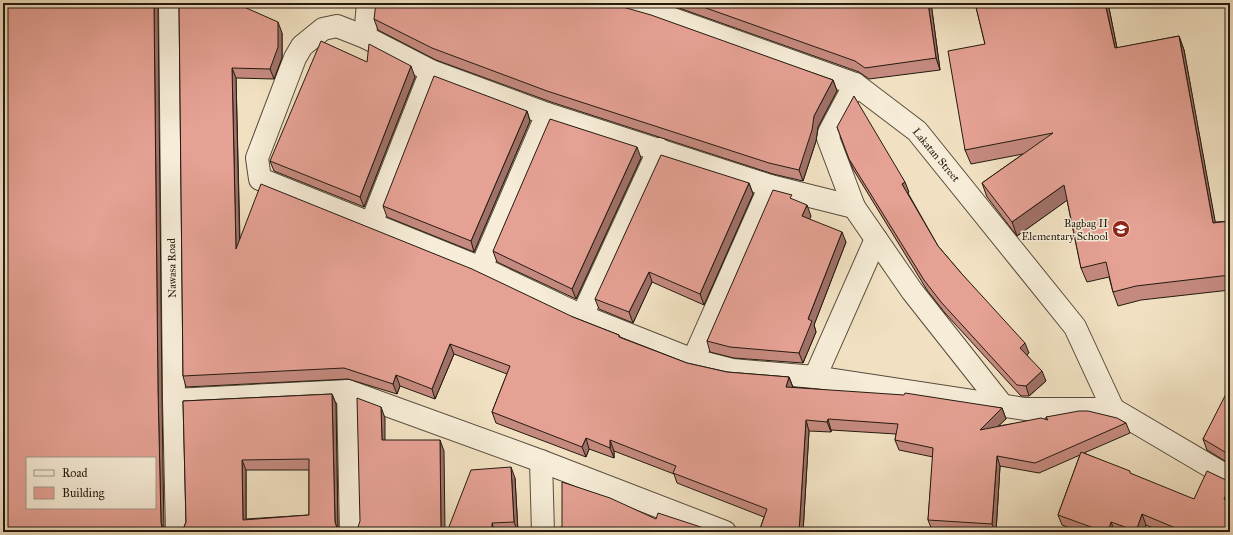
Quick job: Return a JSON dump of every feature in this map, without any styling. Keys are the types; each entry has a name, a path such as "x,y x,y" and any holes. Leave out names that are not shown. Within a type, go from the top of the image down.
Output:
{"street":[{"name":"Nawasa Road","path":"170,3 174,400 178,532"},
{"path":"365,37 368,3"},
{"name":"Lakatan Street","path":"618,3 660,9 855,84 917,131 1075,327 1113,409"},
{"path":"854,207 770,186 547,114 431,70 365,37 337,26 330,26 323,29 302,46 295,58 257,158 260,180 481,268 582,316 693,360 732,370 815,377 1025,409 1113,409 1230,478"},
{"path":"371,224 431,70"},
{"path":"855,84 829,133 828,138 854,207 912,291 1002,405"},
{"path":"481,268 547,114"},
{"path":"582,316 659,149"},
{"path":"693,360 770,186"},
{"path":"815,377 876,239"},
{"path":"174,400 348,391 541,461 725,532"},
{"path":"348,391 351,532"},
{"path":"541,461 544,532"}],"building":[{"path":"3,3 154,3 158,390 161,522 162,528 167,532 3,532"},
{"path":"179,3 235,3 278,22 278,47 270,69 232,68 236,249 261,184 472,269 573,317 619,335 619,337 687,363 727,372 789,377 786,387 904,395 905,393 1002,408 980,430 1041,418 1048,420 1046,417 1079,411 1088,411 1117,418 1126,423 1035,463 997,456 992,524 928,520 933,448 895,440 898,424 828,419 827,422 806,420 799,532 759,532 767,509 673,473 676,466 610,440 610,448 586,438 582,447 492,412 510,366 450,344 432,389 396,375 393,384 344,368 183,376"},
{"path":"376,3 609,3 651,15 833,80 814,116 812,130 799,170 769,163 547,91 432,48 374,19"},
{"path":"692,3 928,3 936,58 865,68 855,61"},
{"name":"Bagbag II Elementary School","path":"975,3 1105,3 1115,48 1179,36 1213,223 1230,221 1230,275 1136,286 1113,292 1106,262 1081,268 1064,185 1012,222 982,183 1053,133 965,150 948,51 985,44"},
{"path":"321,41 367,62 369,44 411,66 360,197 270,161"},
{"path":"434,76 527,111 471,241 383,206"},
{"path":"854,96 905,182 902,184 938,246 1025,343 1020,348 1042,371 1026,386 1017,385 941,302 924,280 849,159 837,127"},
{"path":"550,119 637,147 572,289 493,251"},
{"path":"661,155 749,183 700,294 649,272 629,312 595,299"},
{"path":"773,190 792,195 790,198 807,205 802,216 842,232 808,319 812,321 799,353 730,347 707,341"},
{"path":"1228,390 1230,392 1230,455 1203,439"},
{"path":"332,394 335,522 337,528 341,532 180,532 186,522 183,401","holes":["309,459 309,515 243,520 242,460"]},
{"path":"357,398 381,407 382,440 440,440 441,532 354,532 360,521"},
{"path":"1081,452 1130,471 1130,473 1194,499 1207,471 1226,480 1230,478 1230,486 1224,499 1230,503 1230,532 1185,532 1142,514 1136,531 1111,522 1108,532 1105,532 1058,515"},
{"path":"511,467 514,522 492,523 492,532 447,532 471,470"},
{"path":"562,482 610,498 656,519 658,513 716,532 556,532 555,528 562,527"}],"place":[{"name":"Bagbag II Elementary School","path":"1121,229"}]}
